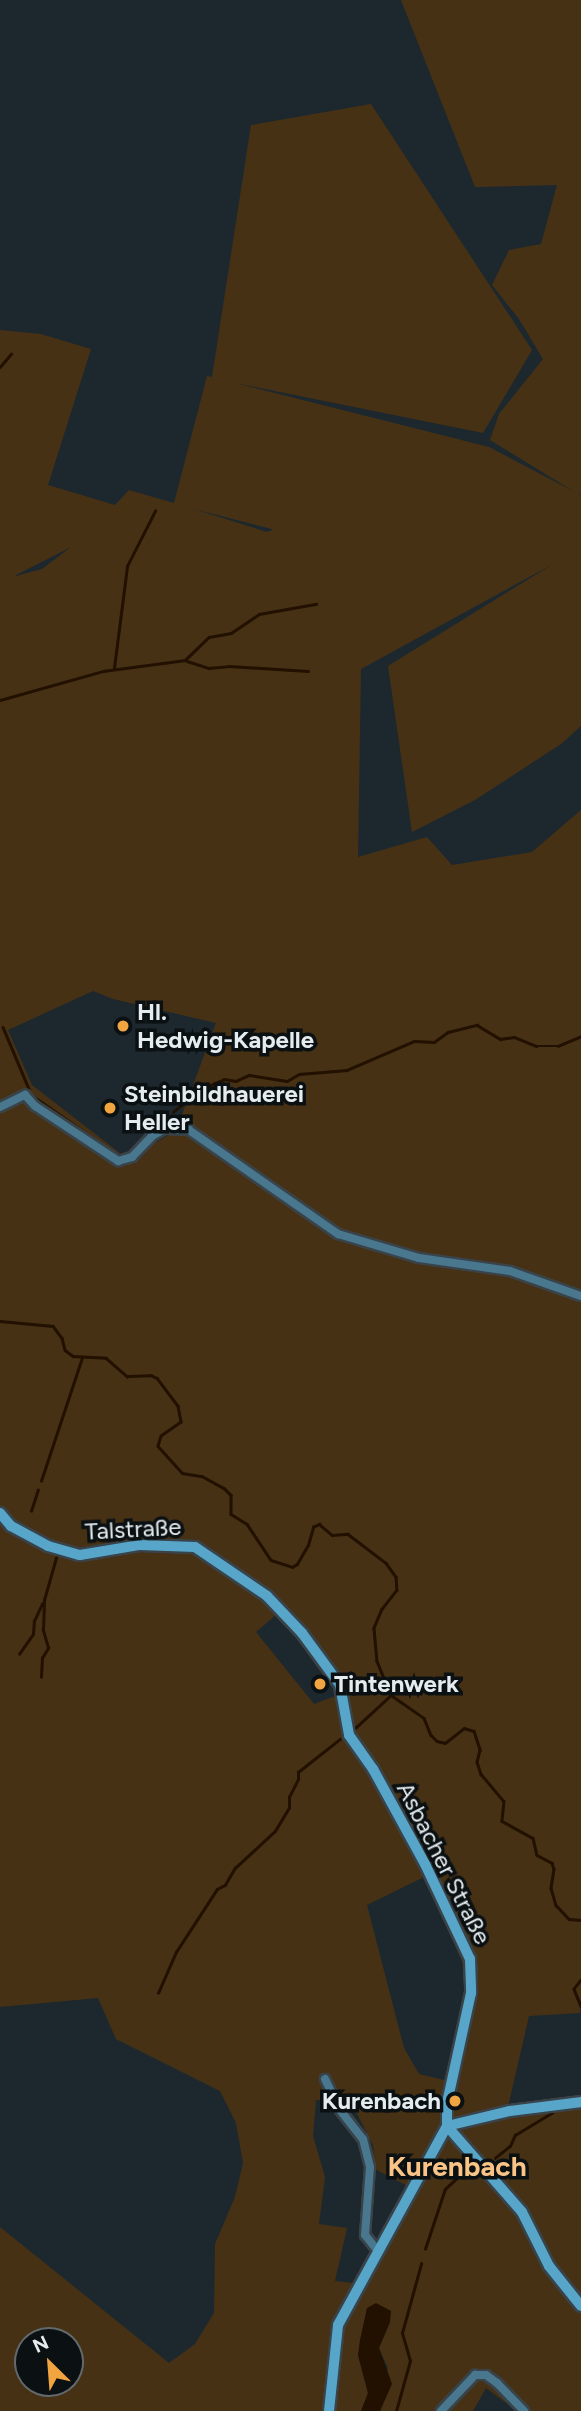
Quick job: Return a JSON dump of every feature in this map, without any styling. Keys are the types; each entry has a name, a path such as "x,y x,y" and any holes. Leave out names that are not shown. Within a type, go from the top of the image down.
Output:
{"main road":[{"name":"Talstraße","path":"0,1513 11,1526 48,1546 80,1555 140,1545 195,1547 267,1596 302,1633 340,1685 349,1735"},
{"name":"Asbacher Straße","path":"349,1735 373,1769 425,1864 470,1959 471,1993 447,2103 447,2126"},
{"path":"328,2411 338,2325 447,2126 510,2110 581,2102"},
{"path":"447,2126 522,2213 549,2266 581,2306"}],"street":[{"path":"0,1107 25,1095 35,1106 118,1161 132,1157 152,1136 164,1129 189,1130 338,1234 371,1246 419,1258 510,1270 581,1296"},
{"path":"325,2079 340,2110 363,2139 370,2167 365,2235 377,2250"},
{"path":"441,2411 475,2375 486,2375 497,2383 524,2411"}],"shaded area":[{"path":"401,0 581,0 581,494 578,494 581,495 581,726 561,744 475,800 412,832 388,666 553,564 361,669 358,857 427,837 452,865 532,852 581,810 581,1996 580,2013 529,2016 508,2107 581,2097 581,2411 517,2411 486,2388 473,2411 380,2411 388,2368 379,2348 390,2322 367,2308 358,2355 368,2393 361,2411 0,2411 0,2227 169,2363 195,2344 214,2313 215,2244 235,2197 243,2163 236,2123 220,2091 116,2039 98,1998 0,2007 0,330 41,334 91,349 48,485 115,505 129,490 174,503 207,376 212,377 251,125 371,104 532,350 483,433 235,383 489,447 573,491 490,440 499,414 543,359 519,319 492,285 509,250 541,244 557,185 475,187","holes":["194,509 272,529 272,530 267,532","71,547 42,569 16,575","93,991 113,999 216,1023 176,1131 153,1144 134,1164 32,1085 8,1030","277,1614 299,1637 337,1686 338,1695 314,1704 256,1632","424,1877 462,1961 466,1993 444,2080 419,2074 404,2048 367,1905","316,2100 351,2102 373,2145 375,2169 415,2190 363,2284 335,2281 347,2228 319,2224 325,2177 313,2136"]},
{"path":"376,2303 391,2311 390,2322 379,2348 392,2384 380,2411 361,2411 368,2393 358,2355 360,2340 367,2308"}],"waterway":[{"path":"0,367 11,354"},
{"path":"114,668 127,566 155,511"},
{"path":"0,700 103,671 185,660 209,637 231,633 259,614 316,604"},
{"path":"187,661 208,668 229,666 308,671"},
{"path":"173,1112 201,1089 224,1079 236,1081 249,1075 287,1081 299,1074 347,1070 414,1041 434,1042 448,1032 477,1025 500,1039 514,1037 536,1046 558,1046 581,1036"},
{"path":"3,1027 29,1089"},
{"path":"33,1096 116,1154 128,1155"},
{"path":"0,1321 53,1326 62,1338 65,1350 73,1356 106,1358 127,1376 151,1375 157,1378 178,1406 181,1422 161,1436 158,1446 182,1473 202,1476 231,1495 231,1514 247,1524 271,1560 292,1567 297,1564 308,1545 313,1527 319,1524 332,1535 348,1534 386,1563 396,1577 397,1590 382,1609 374,1628 377,1661 391,1695 424,1718 431,1735 437,1741 445,1743 464,1728 474,1731 480,1750 477,1762 481,1774 504,1801 502,1821 533,1838 537,1855 552,1863 554,1869 551,1888 556,1905 569,1919 581,1920"},
{"path":"41,1481 82,1358"},
{"path":"31,1511 38,1490"},
{"path":"41,1677 42,1658 48,1648 43,1630 44,1600 56,1558"},
{"path":"19,1654 33,1634 34,1621 42,1604"},
{"path":"353,1730 391,1695"},
{"path":"158,1993 176,1952 217,1889 225,1885 235,1868 275,1831 289,1808 289,1797 298,1779 298,1772 340,1739"},
{"path":"581,1980 574,1989 581,2006"},
{"path":"495,2158 510,2146 515,2135 553,2112"},
{"path":"425,2249 445,2189 463,2172 473,2175"},
{"path":"396,2411 410,2361 402,2333 421,2264"}],"place":[{"name":"Hl. Hedwig-Kapelle","path":"123,1026"},
{"name":"Steinbildhauerei Heller","path":"110,1108"},
{"name":"Tintenwerk","path":"320,1684"},
{"name":"Kurenbach","path":"455,2101"}],"district":[{"name":"Kurenbach","path":"457,2166"}]}
